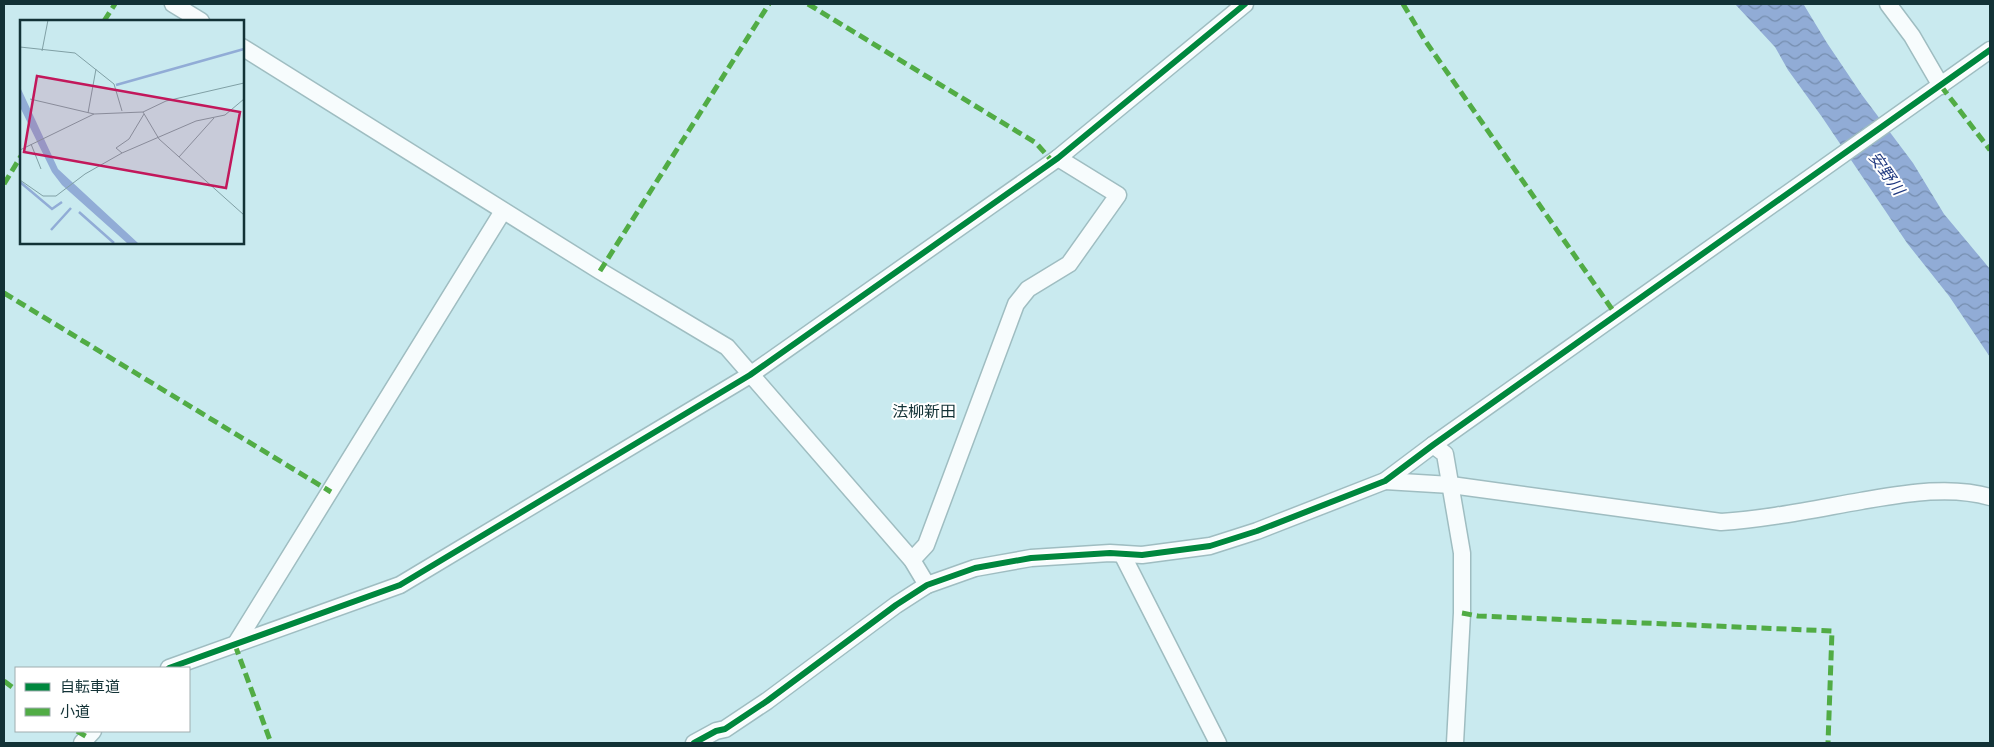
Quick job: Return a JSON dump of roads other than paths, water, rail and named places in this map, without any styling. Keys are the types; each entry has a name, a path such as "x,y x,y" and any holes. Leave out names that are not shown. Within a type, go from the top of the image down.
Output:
{"street":[{"path":"173,4 199,20"},
{"path":"172,667 400,586 750,375 1058,158 1245,4"},
{"path":"1888,4 1912,36 1940,86"},
{"path":"244,48 502,210 727,346 750,375 912,560 927,586"},
{"path":"694,743 716,731 725,729 767,701 896,605 927,586 975,568 1031,558 1122,554 1142,555 1210,546 1257,531 1385,481 1432,445 1990,50"},
{"path":"912,560 926,545 1016,304 1028,289 1069,264 1118,194 1058,158"},
{"path":"235,646 502,210"},
{"path":"1432,445 1445,454 1462,553 1462,613 1455,743"},
{"path":"1385,481 1451,485 1721,522 1749,520 1889,496 1929,492 1956,491 1990,497"},
{"path":"1122,554 1218,743"},
{"path":"82,743 92,732"}],"water":[{"name":"安野川","path":"1735,4 1804,5 1862,95 1913,163 1944,214 1990,269 1990,357 1949,296 1907,243 1788,70 1775,47"}],"district":[{"name":"法柳新田","path":"924,411"}]}
